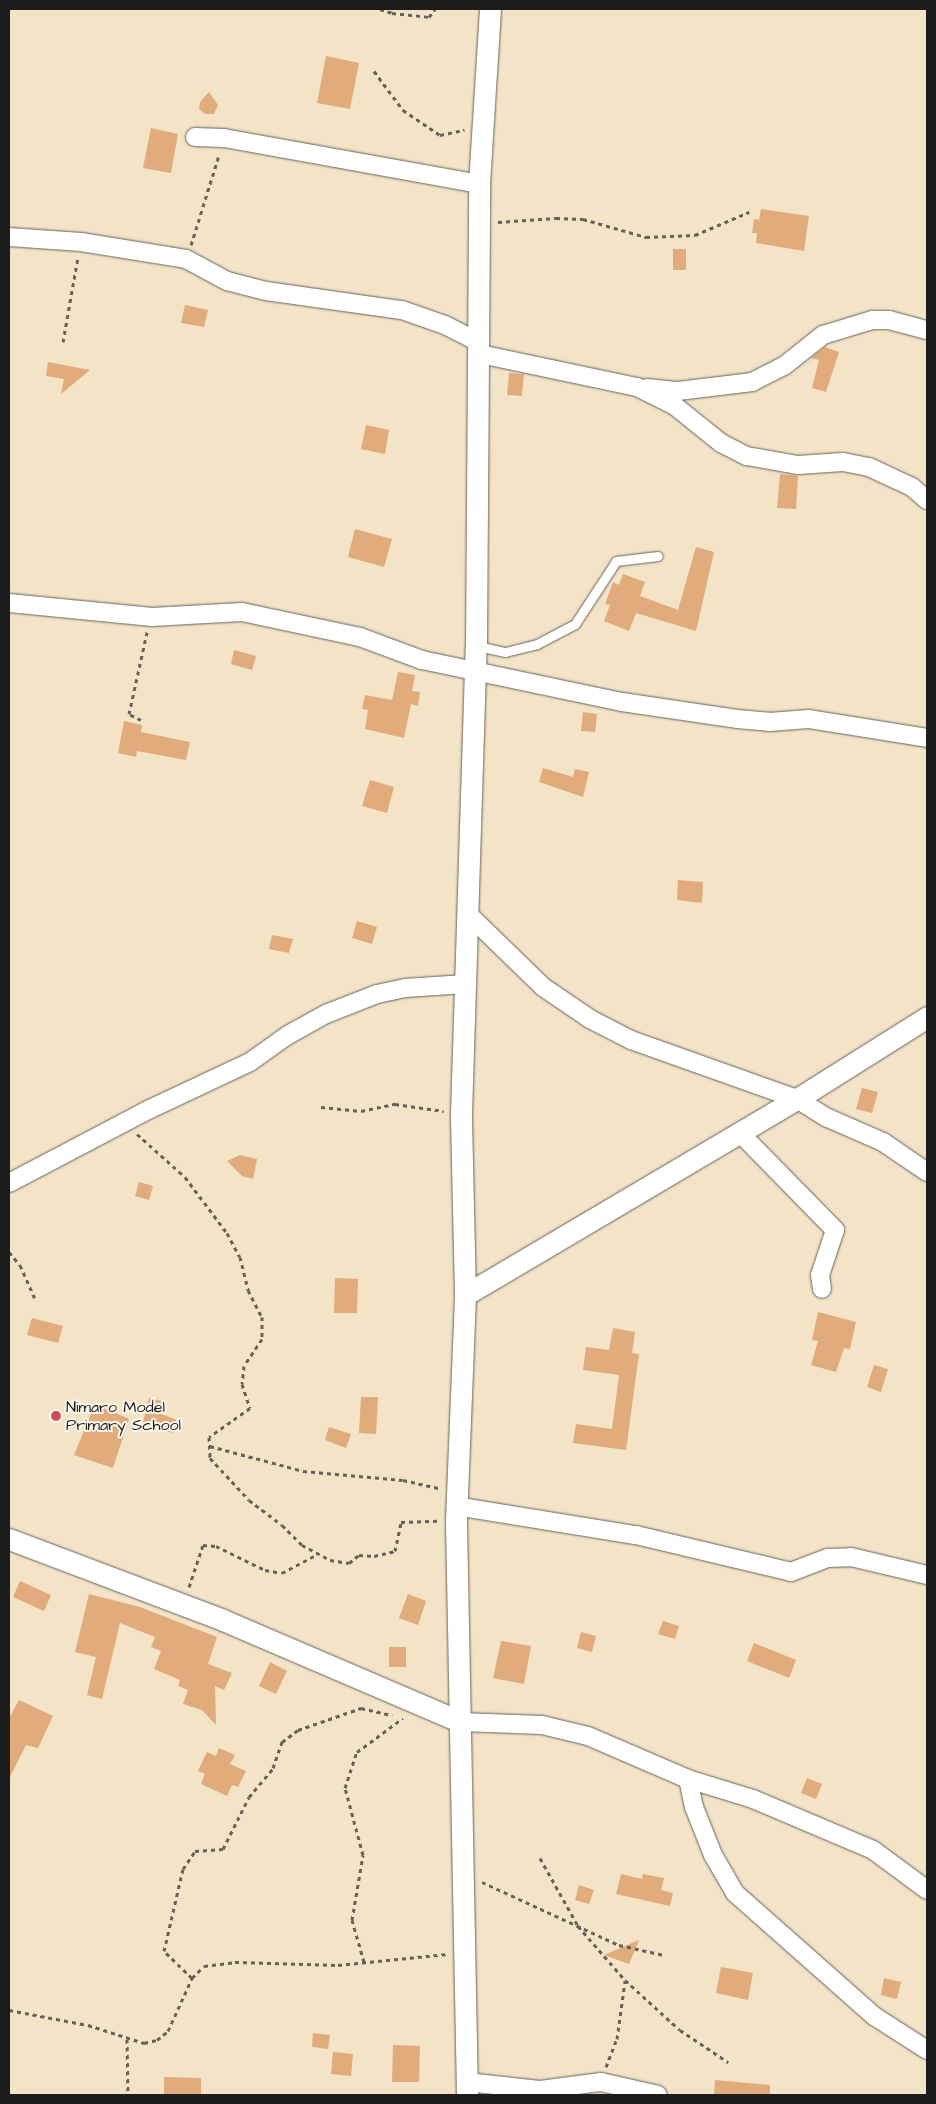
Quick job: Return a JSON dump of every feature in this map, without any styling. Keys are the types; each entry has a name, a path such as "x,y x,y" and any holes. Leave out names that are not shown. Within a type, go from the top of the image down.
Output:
{"street":[{"path":"490,9 479,184 480,349 474,572 476,646 469,915 461,1114 465,1295 456,1506 461,1722 461,1868 465,1952 467,2088 540,2090 601,2082 658,2095"},
{"path":"195,137 224,138 479,184"},
{"path":"9,237 81,242 186,259 227,281 266,291 402,310 445,325 480,349 637,386 678,391 752,382 784,366 822,335 872,320 889,320 927,330"},
{"path":"637,386 675,406 721,443 747,456 798,465 843,462 869,467 912,487 927,500"},
{"path":"9,603 152,617 242,612 360,637 422,660 622,702 737,719 809,719 927,738"},
{"path":"469,915 543,987 590,1019 631,1040 797,1099 828,1118 883,1142 927,1172"},
{"path":"9,1183 124,1122 250,1062 288,1035 326,1014 377,994 405,988 466,984"},
{"path":"465,1295 797,1099 927,1017"},
{"path":"740,1133 835,1230 820,1275 822,1289"},
{"path":"456,1506 636,1535 791,1572 828,1558 851,1558 927,1575"},
{"path":"9,1538 181,1605 461,1722 542,1725 588,1736 688,1779 754,1799 873,1850 927,1890"},
{"path":"688,1779 694,1807 713,1855 735,1893 874,2016 927,2050"}],"lane":[{"path":"476,646 505,652 537,644 575,624 616,561 658,556"}],"path":[{"path":"380,9 392,13 429,17 434,9"},
{"path":"374,71 403,110 440,135 482,126"},
{"path":"186,259 224,138"},
{"path":"480,224 556,218 583,219 646,238 694,235 749,212"},
{"path":"63,342 81,242"},
{"path":"141,720 129,714 152,617"},
{"path":"321,1107 361,1111 395,1104 461,1114"},
{"path":"124,1122 185,1178 227,1233 240,1257 248,1290 262,1317 262,1339 244,1366 242,1384 250,1408 209,1437 210,1458 249,1500 282,1525 302,1545 330,1560 349,1563 359,1556 374,1556 395,1551 401,1522 456,1506"},
{"path":"9,1252 20,1265 35,1299"},
{"path":"210,1446 303,1471 403,1480 456,1506"},
{"path":"181,1605 204,1545 216,1546 264,1570 282,1573 318,1554"},
{"path":"364,1962 352,1920 363,1855 345,1788 357,1752 403,1718 417,1702"},
{"path":"192,1978 164,1951 183,1869 195,1851 224,1849 249,1797 273,1768 282,1742 298,1730 361,1708 403,1718"},
{"path":"540,1858 578,1926 625,1980 680,2030 728,2062"},
{"path":"461,1868 489,1887 619,1945 664,1955"},
{"path":"9,2010 88,2026 144,2043 157,2040 168,2031 192,1978 204,1966 235,1962 338,1965 465,1952"},
{"path":"601,2082 617,2039 625,1980"},
{"path":"127,2039 128,2095"}],"building":[{"path":"326,56 359,63 350,109 317,103"},
{"path":"209,92 218,105 214,114 205,114 199,109 200,102"},
{"path":"151,128 178,134 171,173 143,168"},
{"path":"761,209 809,216 804,251 756,243 757,233 752,233 754,219 759,220"},
{"path":"673,249 686,249 686,270 673,270"},
{"path":"185,305 208,310 204,327 181,323"},
{"path":"825,347 839,352 826,392 812,388 819,360 811,358"},
{"path":"48,362 90,370 61,394 64,379 46,376"},
{"path":"509,373 524,374 522,396 507,395"},
{"path":"366,425 389,430 385,454 361,449"},
{"path":"780,474 798,476 796,509 777,508"},
{"path":"355,529 392,539 384,567 348,557"},
{"path":"696,547 714,552 696,631 636,613 629,631 604,621 610,605 605,604 613,582 619,585 623,574 645,582 640,596 678,610"},
{"path":"234,650 256,656 252,670 231,664"},
{"path":"398,672 415,675 412,691 420,692 418,706 411,704 404,738 365,729 368,710 362,709 365,695 392,700"},
{"path":"583,712 597,714 595,732 581,731"},
{"path":"124,721 142,725 141,732 190,742 186,760 137,751 136,757 118,753"},
{"path":"543,768 573,777 575,769 589,772 583,797 539,782"},
{"path":"370,780 394,787 387,813 362,806"},
{"path":"678,880 703,882 702,903 677,900"},
{"path":"357,921 377,927 372,944 352,938"},
{"path":"272,935 293,939 289,953 269,949"},
{"path":"862,1088 878,1092 872,1113 856,1109"},
{"path":"240,1155 257,1159 253,1179 242,1176 227,1161"},
{"path":"139,1182 153,1186 149,1200 135,1196"},
{"path":"335,1278 358,1279 357,1313 334,1313"},
{"path":"818,1312 856,1322 850,1349 844,1348 836,1372 811,1365 818,1341 812,1340"},
{"path":"32,1318 63,1326 58,1343 27,1335"},
{"path":"613,1328 635,1332 632,1353 639,1354 626,1450 573,1443 576,1424 612,1429 619,1375 583,1370 586,1347 609,1350"},
{"path":"874,1365 888,1369 881,1392 867,1387"},
{"path":"361,1397 378,1397 376,1434 359,1433"},
{"path":"149,1398 162,1401 159,1413 177,1420 172,1433 143,1422"},
{"path":"95,1404 129,1419 113,1468 74,1455"},
{"path":"329,1427 351,1434 346,1448 325,1440"},
{"path":"20,1581 51,1595 44,1611 13,1597"},
{"path":"89,1594 140,1607 217,1637 208,1664 232,1673 224,1690 215,1686 216,1725 202,1710 183,1704 188,1690 178,1686 180,1680 154,1669 161,1651 151,1647 155,1637 120,1623 102,1699 87,1695 96,1657 75,1652"},
{"path":"408,1594 426,1601 418,1625 399,1618"},
{"path":"663,1621 679,1626 675,1639 658,1634"},
{"path":"581,1632 596,1636 592,1652 577,1648"},
{"path":"501,1641 531,1646 524,1684 493,1678"},
{"path":"754,1643 796,1660 789,1678 747,1661"},
{"path":"389,1647 406,1647 406,1667 389,1667"},
{"path":"270,1662 287,1671 276,1694 259,1686"},
{"path":"19,1700 53,1716 38,1748 26,1745 9,1779 9,1718"},
{"path":"219,1748 235,1755 230,1764 246,1771 238,1787 232,1785 227,1796 201,1784 205,1774 198,1771 207,1752 216,1756"},
{"path":"807,1778 822,1784 816,1799 801,1793"},
{"path":"621,1874 642,1879 643,1874 664,1878 661,1890 673,1893 670,1906 616,1894"},
{"path":"579,1885 594,1890 589,1904 575,1900"},
{"path":"639,1940 629,1964 604,1955"},
{"path":"721,1967 753,1973 748,2000 716,1993"},
{"path":"884,1978 901,1982 897,1999 881,1995"},
{"path":"313,2033 330,2035 328,2049 312,2047"},
{"path":"393,2045 420,2046 419,2082 392,2082"},
{"path":"333,2052 353,2054 351,2076 331,2074"},
{"path":"164,2077 201,2078 201,2095 164,2095"},
{"path":"715,2080 770,2085 770,2095 714,2095"}],"place":[{"name":"Nimaro Model Primary School","path":"56,1416"}]}
